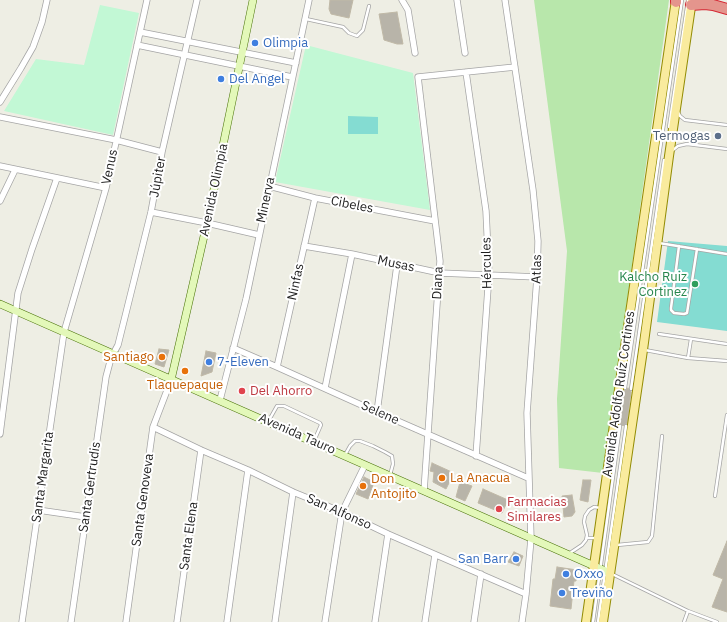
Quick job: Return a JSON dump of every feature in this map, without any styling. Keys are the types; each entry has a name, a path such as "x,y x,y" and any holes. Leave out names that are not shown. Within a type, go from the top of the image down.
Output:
{"highway":[{"path":"683,1 713,5 727,9"}],"main road":[{"name":"Avenida Adolfo Ruíz Cortines","path":"586,622 602,570 614,546 640,349 658,243 676,106 683,1"},
{"name":"Avenida Adolfo Ruíz Cortines","path":"603,622 602,570 598,539 683,1"}],"street":[{"path":"0,102 32,47 42,22 47,0"},
{"name":"Venus","path":"64,332 106,188 147,0"},
{"name":"Júpiter","path":"114,353 118,345 151,212 162,152 197,0"},
{"name":"Avenida Olimpia","path":"171,380 207,223 254,0"},
{"name":"Minerva","path":"220,400 246,299 309,0"},
{"path":"402,0 408,10 415,53"},
{"path":"457,0 465,53"},
{"name":"Atlas","path":"505,0 536,223 537,277 527,413 531,539 522,622"},
{"path":"140,32 296,63"},
{"path":"137,45 292,77"},
{"path":"466,72 515,67"},
{"name":"Diana","path":"424,491 440,261 418,77 466,72"},
{"name":"Hércules","path":"466,72 486,211 489,274 476,456"},
{"path":"0,117 116,140 162,152"},
{"path":"0,166 106,188"},
{"path":"0,201 15,170"},
{"path":"0,434 16,302 21,280 57,178"},
{"name":"Cibeles","path":"269,186 315,198 435,221"},
{"name":"Ninfas","path":"278,367 315,198"},
{"path":"151,212 259,235"},
{"name":"Musas","path":"304,246 440,272 537,277"},
{"path":"325,388 352,254"},
{"path":"377,412 398,265"},
{"name":"Avenida Tauro","path":"0,304 345,455 364,465 602,570"},
{"name":"Santa Margarita","path":"22,622 64,332"},
{"name":"Selene","path":"233,348 528,478"},
{"name":"Santa Gertrudis","path":"71,622 106,377 114,353"},
{"name":"Santa Genoveva","path":"126,622 153,427 171,380"},
{"name":"San Alfonso","path":"153,427 293,492 342,512 435,555 526,594"},
{"name":"Santa Elena","path":"177,622 201,450"},
{"path":"325,622 342,512 364,465"},
{"path":"227,622 248,470"},
{"path":"275,622 293,492"},
{"path":"38,510 86,517"},
{"path":"375,622 388,534"},
{"path":"425,622 435,555"},
{"path":"474,622 481,574"}],"lane":[{"path":"668,132 683,1"},
{"path":"305,19 343,27 349,33 357,36 363,30 369,6"},
{"path":"676,106 678,114 685,120 727,125"},
{"path":"631,389 640,349 667,140"},
{"path":"669,156 674,148 683,144 727,149"},
{"path":"658,243 727,254"},
{"path":"679,246 670,308 674,313 687,313 697,249"},
{"path":"659,334 727,344"},
{"path":"688,358 691,339"},
{"path":"625,388 628,347 688,358 727,361"},
{"path":"268,422 278,406 284,406 320,423 320,429 314,442"},
{"path":"715,496 727,415"},
{"path":"598,622 602,570 620,426"},
{"path":"592,622 626,426"},
{"path":"614,546 648,542 652,536 662,436"},
{"path":"345,455 355,441 360,441 388,453 392,456 393,466 390,476"},
{"path":"568,555 584,543 587,538 584,522 587,513 591,508 603,508"},
{"path":"587,538 598,539"},
{"path":"602,570 688,611 717,622"},
{"path":"684,622 688,611"}],"green space":[{"path":"534,0 669,0 603,473 559,468 557,399 567,251"},
{"path":"100,5 139,13 113,135 4,111 36,59 84,65"},
{"path":"306,45 413,73 430,210 275,182"}],"shaded area":[{"path":"348,116 378,117 378,134 348,134"},
{"name":"Kalcho Ruiz Cortinez","path":"668,241 727,246 727,331 657,322"}],"building":[{"path":"330,0 353,0 349,18 331,14 329,9"},
{"path":"397,12 403,44 397,44 384,40 379,14"},
{"name":"Santiago","path":"159,349 169,350 164,367 155,364"},
{"name":"7-Eleven","path":"206,351 216,353 212,372 201,376"},
{"path":"628,388 631,392 627,423 623,426 620,423 624,391"},
{"name":"La Anacua","path":"432,463 454,473 446,489 433,482 434,472 430,471"},
{"path":"364,477 374,482 368,499 356,494"},
{"path":"583,480 591,480 588,502 580,500"},
{"path":"460,482 472,486 465,501 456,497"},
{"path":"483,489 508,500 502,513 478,503"},
{"path":"572,495 575,512 572,516 564,517 562,496"},
{"path":"727,541 727,612 712,607 723,579 713,575"},
{"name":"San Barr","path":"514,552 523,556 519,566 508,562"},
{"name":"Treviño","path":"557,567 577,570 576,581 574,581 571,609 550,606 553,579 555,579"}],"place":[{"name":"Olimpia","path":"255,43"},
{"name":"Del Angel","path":"221,79"},
{"name":"Termogas","path":"718,136"},
{"name":"Kalcho Ruiz Cortinez","path":"695,284"},
{"name":"Santiago","path":"162,357"},
{"name":"7-Eleven","path":"209,362"},
{"name":"Tlaquepaque","path":"185,371"},
{"name":"Del Ahorro","path":"242,391"},
{"name":"La Anacua","path":"442,478"},
{"name":"Don Antojito","path":"363,486"},
{"name":"Farmacias Similares","path":"499,509"},
{"name":"San Barr","path":"516,559"},
{"name":"Oxxo","path":"566,574"},
{"name":"Treviño","path":"562,593"}]}
